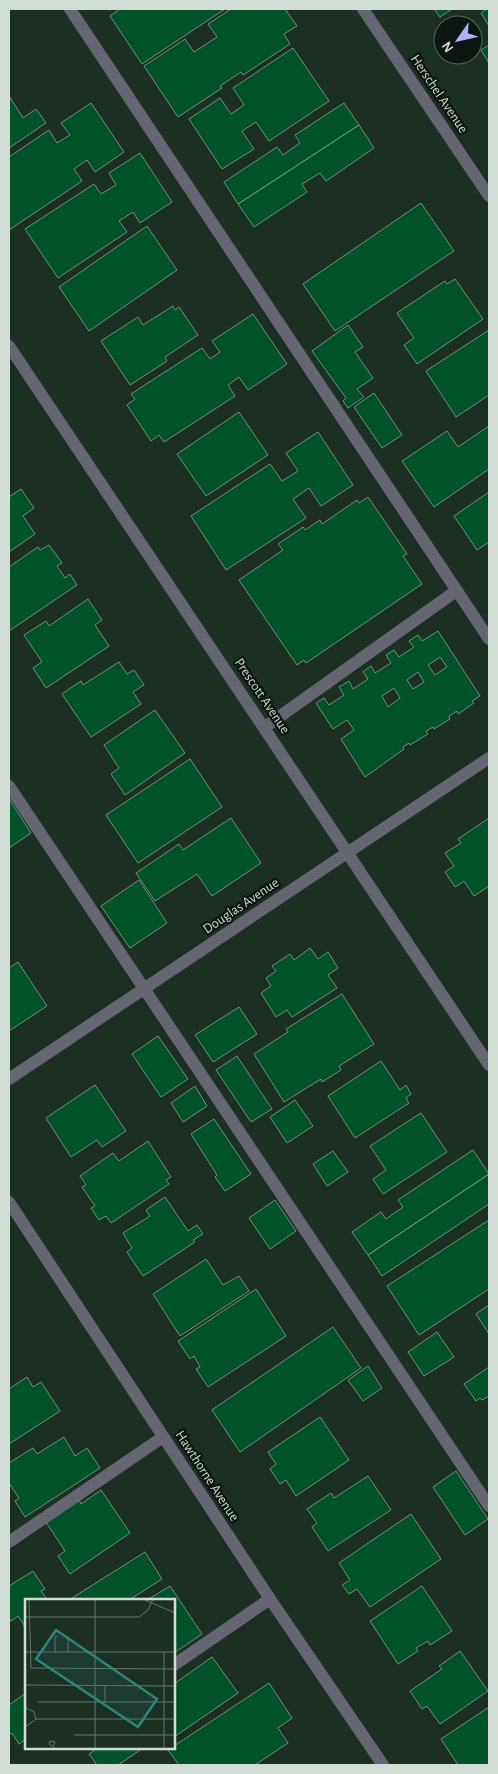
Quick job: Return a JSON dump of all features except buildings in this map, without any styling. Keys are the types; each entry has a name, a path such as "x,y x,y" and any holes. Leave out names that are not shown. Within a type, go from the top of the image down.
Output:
{"street":[{"path":"70,9 489,639"},
{"name":"Herschel Avenue","path":"363,9 489,196"},
{"name":"Prescott Avenue","path":"9,346 489,1065"},
{"path":"265,727 456,591"},
{"name":"Douglas Avenue","path":"9,1079 489,758"},
{"path":"9,786 489,1506"},
{"name":"Hawthorne Avenue","path":"9,1202 270,1599 383,1765"},
{"path":"9,1542 164,1437"},
{"path":"175,1665 270,1599"}]}
